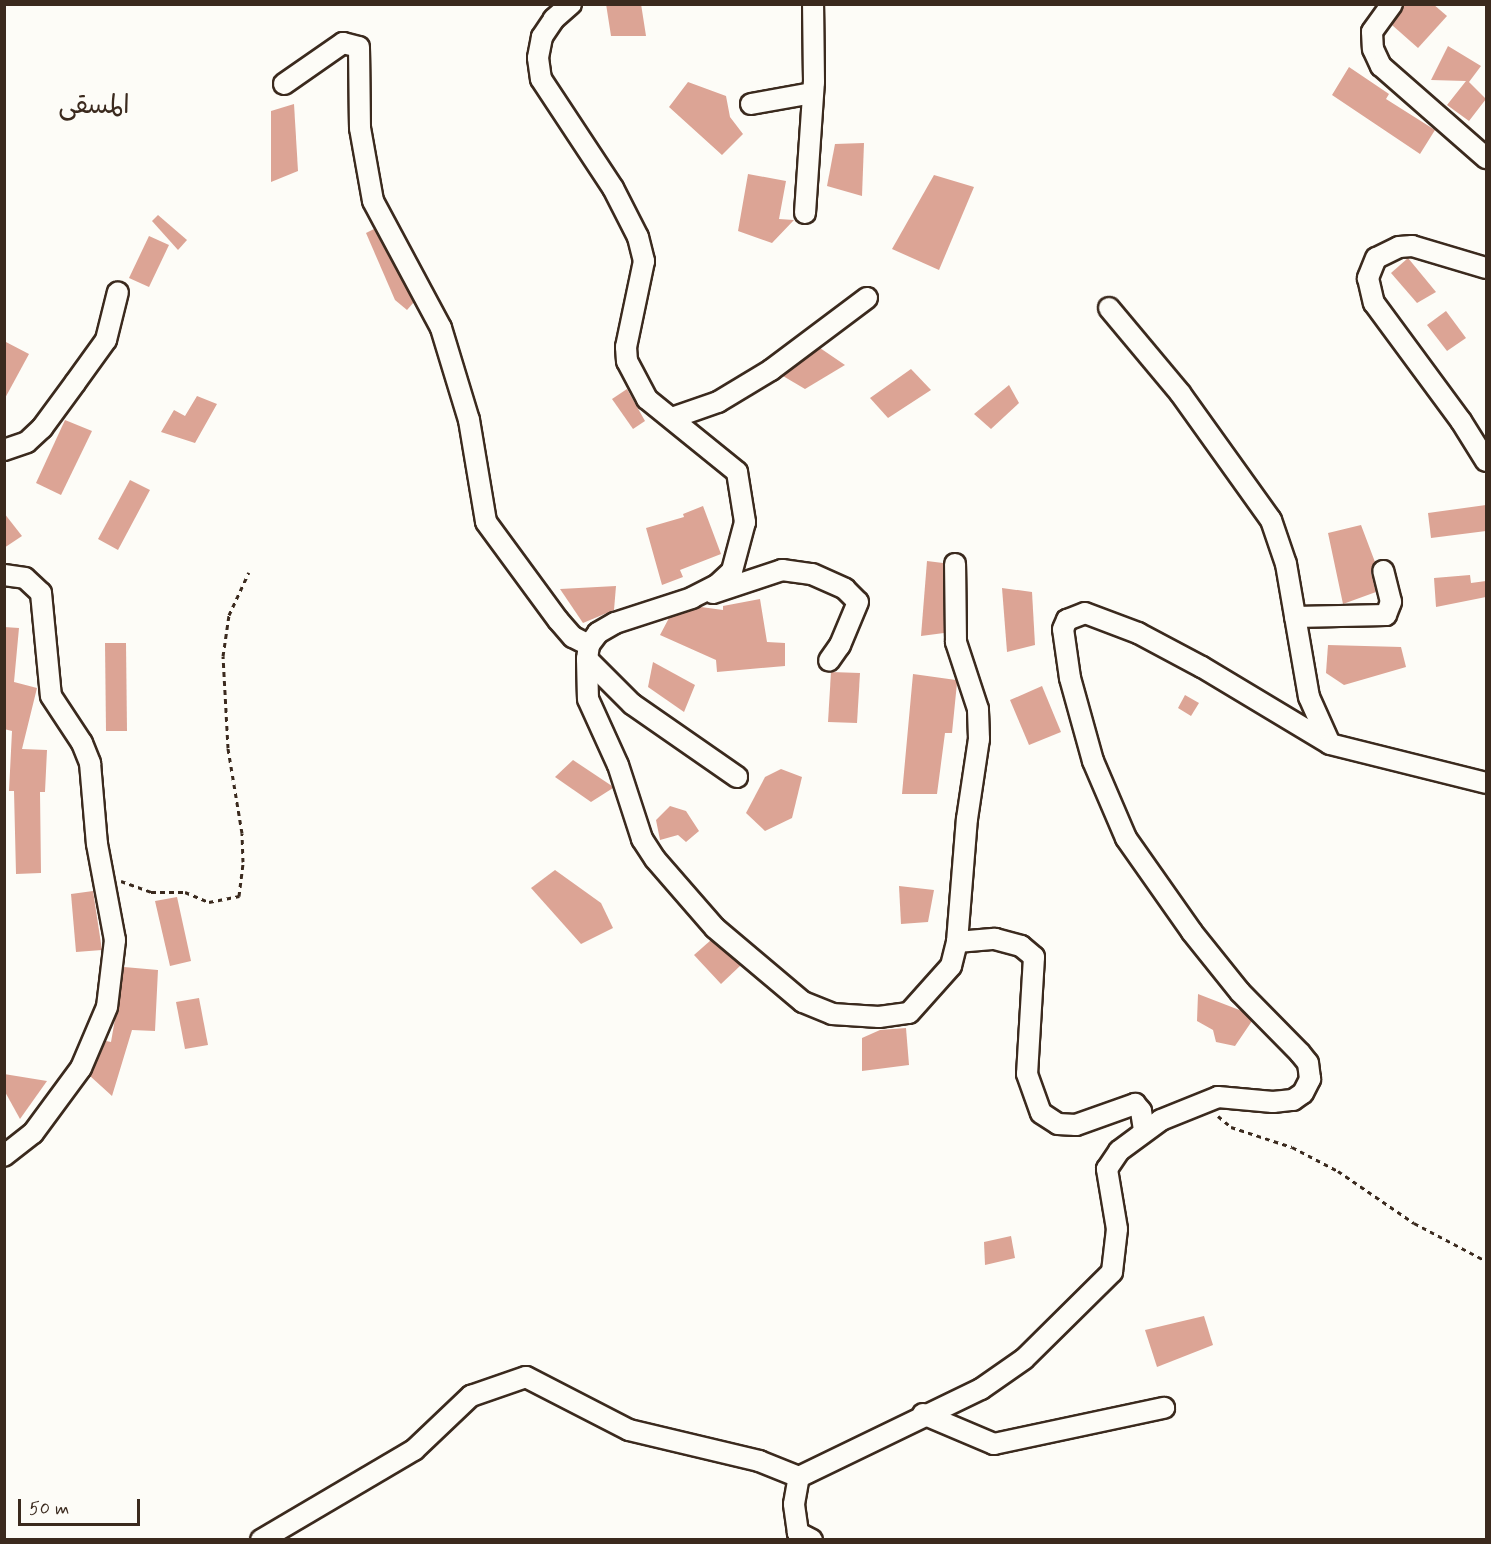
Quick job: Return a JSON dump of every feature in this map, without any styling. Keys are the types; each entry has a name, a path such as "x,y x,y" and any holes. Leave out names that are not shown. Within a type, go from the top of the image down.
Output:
{"street":[{"path":"571,4 542,37 538,58 542,79 613,188 638,237 644,261 627,340 627,362 647,399 736,472 745,505 739,555 732,571 717,585 692,598"},
{"path":"805,213 813,93 813,4"},
{"path":"1392,4 1372,32 1372,49 1381,66 1486,158"},
{"path":"284,84 343,43 360,47 360,128 373,201 441,328 469,420 486,522 558,620 632,704 737,777"},
{"path":"751,105 813,93"},
{"path":"1486,268 1412,246 1399,247 1376,258 1368,278 1378,309 1461,421 1486,461"},
{"path":"4,450 27,442 42,428 100,349 106,340 118,292"},
{"path":"672,418 718,402 761,376 867,298"},
{"path":"1109,308 1180,393 1271,520 1286,564 1309,697 1330,744"},
{"path":"829,661 840,645 858,602 857,597 830,581 782,570 615,623 598,633 588,652 588,699 618,765 646,845 715,928 803,1002 832,1014 879,1017 909,1013 951,966 957,942 967,819 979,739 978,709 956,642 955,564"},
{"path":"1295,617 1386,615 1391,602 1383,570"},
{"path":"4,575 31,581 41,593 48,685 55,706 82,743 90,764 103,875 115,940 107,1008 81,1068 60,1100 22,1146 4,1156"},
{"path":"261,1539 414,1450 471,1396 526,1377 628,1430 759,1461 799,1477 923,1414 981,1389 1024,1359 1112,1272 1117,1229 1107,1169 1119,1151 1144,1131 1218,1097 1273,1102 1293,1100 1308,1087 1308,1064 1240,992 1192,932 1126,838 1093,761 1070,678 1063,629 1067,620 1085,613 1138,633 1202,667 1330,744 1486,783"},
{"path":"957,942 995,939 1021,946 1034,957 1027,1074 1041,1113 1058,1124 1076,1125 1135,1104 1141,1111 1144,1131"},
{"path":"923,1414 994,1444 1164,1408"},
{"path":"799,1477 794,1504 798,1533 812,1539"}],"path":[{"path":"103,875 151,891 185,892 209,902 238,896 243,862 242,833 228,748 223,656 229,615 249,572"},
{"path":"1203,1103 1231,1127 1292,1147 1338,1171 1414,1223 1486,1261"}],"building":[{"path":"606,4 641,4 646,36 611,36"},
{"path":"1404,4 1433,4 1447,16 1418,48 1392,25"},
{"path":"1448,46 1481,66 1469,82 1486,99 1469,121 1447,105 1466,81 1431,80"},
{"path":"1349,67 1389,94 1386,99 1435,130 1420,154 1332,95"},
{"path":"688,82 726,96 730,117 743,134 722,155 669,107"},
{"path":"294,104 298,171 271,182 271,111"},
{"path":"864,143 862,196 827,186 835,144"},
{"path":"748,174 786,181 779,219 794,220 772,243 738,231"},
{"path":"934,175 974,187 939,270 892,249"},
{"path":"158,215 187,240 178,250 152,221"},
{"path":"374,229 414,302 407,310 395,300 366,233"},
{"path":"149,236 169,245 149,287 129,278"},
{"path":"1408,258 1436,292 1417,303 1391,273"},
{"path":"1446,311 1466,338 1447,351 1427,325"},
{"path":"4,341 29,354 4,400"},
{"path":"820,348 845,365 805,389 783,376"},
{"path":"911,369 931,390 888,418 870,398"},
{"path":"1009,385 1019,403 991,429 974,414"},
{"path":"627,389 645,421 633,429 612,399"},
{"path":"197,396 217,404 195,443 161,432 174,410 185,416"},
{"path":"65,420 92,431 61,495 36,483"},
{"path":"130,480 150,490 118,550 98,539"},
{"path":"1486,505 1486,531 1431,538 1428,513"},
{"path":"703,506 721,554 680,570 683,577 662,585 646,528 684,517 683,514"},
{"path":"4,513 22,536 4,548"},
{"path":"1361,525 1375,562 1371,573 1376,592 1343,604 1328,533"},
{"path":"927,561 943,563 944,633 921,636"},
{"path":"1470,575 1471,583 1486,581 1486,597 1436,607 1434,578"},
{"path":"616,586 614,610 583,623 560,589"},
{"path":"1002,588 1032,592 1035,645 1007,652"},
{"path":"760,599 767,642 785,643 785,666 717,672 716,660 660,635 669,618 701,607 723,610 723,606"},
{"path":"4,627 19,628 14,682 37,688 22,749 47,750 45,792 40,792 41,873 16,874 14,791 9,791 12,731 4,729"},
{"path":"105,643 126,643 127,731 106,731"},
{"path":"1328,645 1401,647 1406,667 1344,685 1326,673"},
{"path":"653,662 695,685 684,712 648,687"},
{"path":"831,672 860,673 857,723 828,722"},
{"path":"913,674 956,680 957,683 952,733 945,733 937,794 902,794"},
{"path":"1042,686 1061,732 1029,745 1010,700"},
{"path":"1185,695 1199,703 1191,716 1178,708"},
{"path":"573,760 613,788 591,802 555,777"},
{"path":"781,769 802,777 792,818 765,831 746,813 765,777"},
{"path":"670,806 686,811 699,831 686,842 678,835 660,840 656,820"},
{"path":"555,870 601,903 613,928 581,944 531,888"},
{"path":"899,886 934,890 928,922 901,924"},
{"path":"93,891 102,950 76,952 71,894"},
{"path":"177,897 191,961 170,966 155,901"},
{"path":"711,940 741,965 721,984 694,955"},
{"path":"124,967 158,970 155,1031 132,1030 112,1096 90,1076 106,1041 111,1042"},
{"path":"1198,994 1242,1011 1252,1021 1235,1046 1216,1042 1213,1030 1197,1021"},
{"path":"199,998 208,1045 185,1049 176,1002"},
{"path":"906,1028 909,1065 862,1071 862,1038 880,1030"},
{"path":"4,1074 47,1081 20,1119 4,1090"},
{"path":"1011,1236 1015,1258 985,1265 984,1242"},
{"path":"1204,1316 1213,1345 1157,1367 1145,1330"}],"district":[{"name":"المسقى","path":"94,107"}]}
